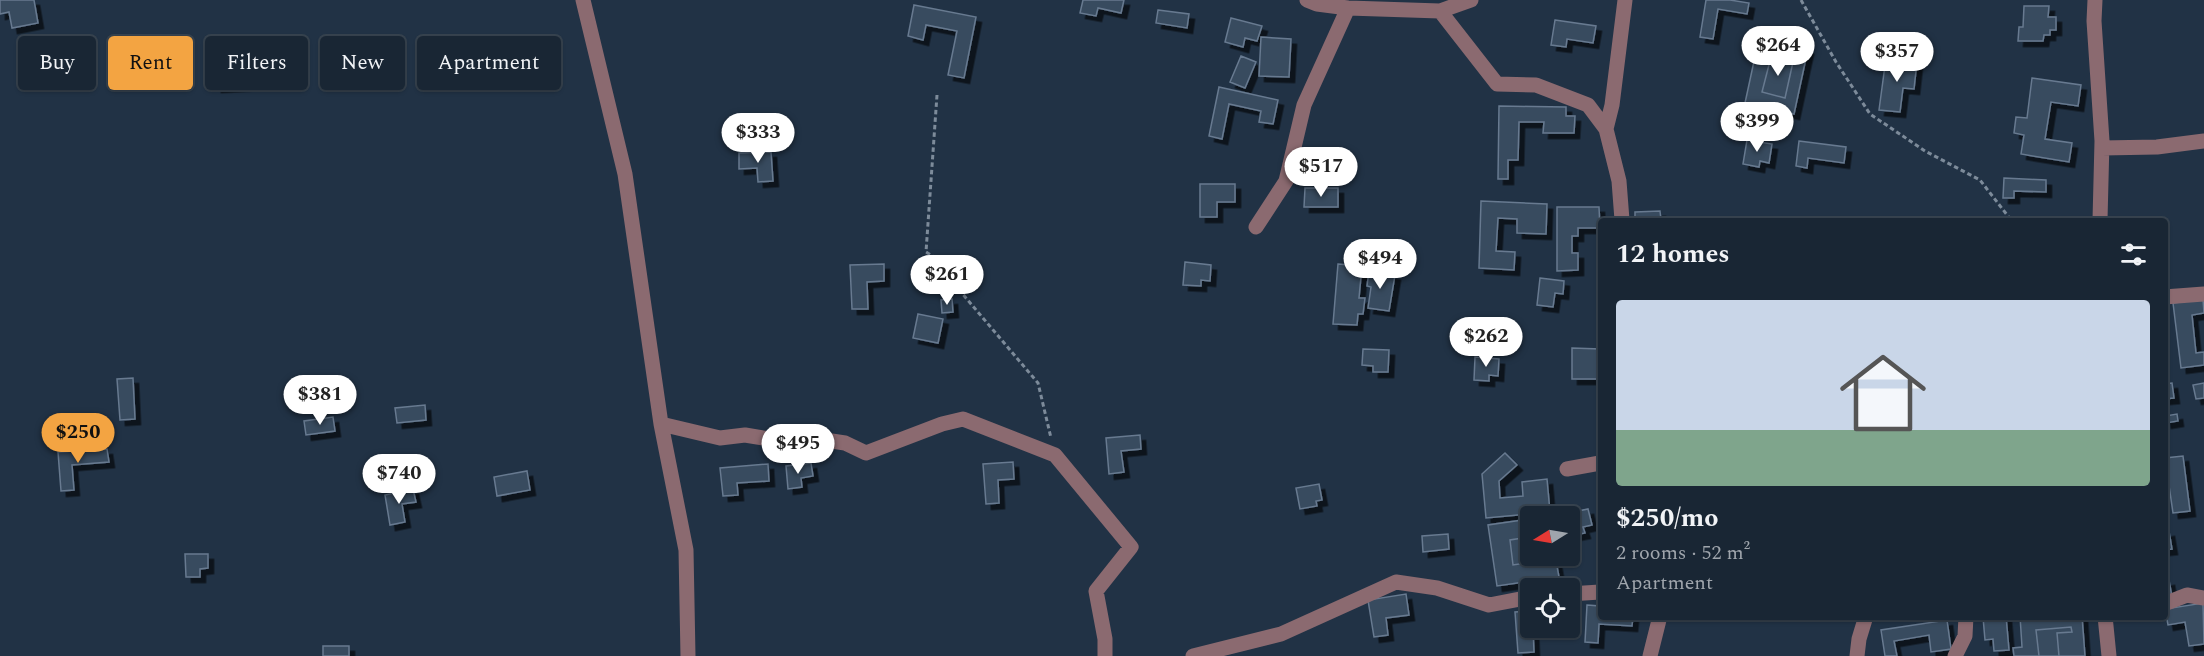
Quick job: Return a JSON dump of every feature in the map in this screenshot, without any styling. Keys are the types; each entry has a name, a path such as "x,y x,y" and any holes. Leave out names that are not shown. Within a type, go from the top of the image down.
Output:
{"street":[{"path":"583,0 625,174 661,424 686,550 688,656"},
{"path":"1307,0 1317,4 1348,8 1440,11 1471,0"},
{"path":"1606,129 1612,105 1625,0"},
{"path":"2095,0 2094,21 2102,148 2100,218"},
{"path":"1256,228 1286,181 1304,105 1348,8"},
{"path":"1440,11 1497,84 1536,86 1588,105 1606,129 1619,181 1622,218"},
{"path":"2102,148 2157,147 2204,141"},
{"path":"2168,297 2204,294"},
{"path":"661,424 720,438 745,435 789,441 825,440 845,443 866,453 942,423 963,419 1055,455 1131,547 1096,591 1106,656"},
{"path":"1567,470 1598,464"},
{"path":"1193,656 1281,634 1396,582 1437,588 1489,604 1520,599"},
{"path":"1580,593 1598,592"},
{"path":"2168,602 2187,595 2204,598"},
{"path":"1650,656 1659,620"},
{"path":"1857,656 1865,620"},
{"path":"1955,656 1965,636 1965,620"},
{"path":"2105,620 2109,656"}],"path":[{"path":"1801,0 1836,62 1870,114 1925,151 1980,180 2009,218"},
{"path":"937,95 926,252 950,267 955,285 1038,383 1055,455"}],"building":[{"path":"0,0 34,0 38,23 12,28 9,12 0,14"},
{"path":"1083,0 1124,0 1121,13 1098,8 1096,16 1080,13"},
{"path":"1706,0 1749,3 1747,14 1718,9 1713,39 1700,37"},
{"path":"914,5 976,17 964,78 948,75 957,31 926,25 923,40 908,36"},
{"path":"2024,6 2049,6 2048,17 2056,17 2056,30 2050,30 2050,35 2044,35 2043,41 2018,41 2019,27 2023,27"},
{"path":"1158,10 1189,14 1187,28 1156,23"},
{"path":"1231,18 1262,26 1257,41 1245,38 1243,47 1225,42"},
{"path":"1555,20 1596,26 1593,43 1567,39 1566,47 1551,45"},
{"path":"1261,37 1291,39 1289,77 1259,76"},
{"path":"1759,38 1808,49 1794,114 1745,103","holes":["1771,57 1793,62 1785,98 1762,92"]},
{"path":"1241,56 1256,62 1245,88 1230,82"},
{"path":"1771,57 1793,62 1785,98 1762,92"},
{"path":"1886,58 1917,62 1914,89 1903,88 1900,112 1879,110"},
{"path":"2032,78 2081,85 2078,106 2051,102 2045,139 2072,143 2069,162 2021,154 2024,135 2014,133 2016,117 2027,118"},
{"path":"1219,87 1278,100 1273,124 1259,122 1261,111 1229,104 1222,139 1209,136"},
{"path":"1499,106 1566,107 1566,116 1575,116 1574,133 1543,133 1544,122 1519,122 1518,160 1508,160 1508,179 1498,179"},
{"path":"1747,140 1772,144 1769,163 1760,161 1759,167 1743,164"},
{"path":"1799,141 1846,147 1844,163 1808,158 1807,168 1796,166"},
{"path":"771,152 773,181 758,182 757,168 739,169 739,153"},
{"path":"2004,178 2046,180 2046,192 2014,191 2014,198 2003,198"},
{"path":"1200,184 1235,184 1235,202 1217,202 1217,217 1200,217"},
{"path":"1305,188 1338,188 1338,207 1304,207"},
{"path":"1481,201 1547,204 1546,234 1517,233 1517,219 1498,218 1496,251 1515,252 1514,270 1479,268"},
{"path":"1557,207 1599,207 1598,228 1578,228 1578,236 1572,236 1572,253 1578,253 1578,270 1557,271"},
{"path":"1660,211 1661,218 1635,218 1635,212"},
{"path":"1185,262 1211,265 1210,281 1201,280 1201,286 1183,285"},
{"path":"884,264 884,281 867,282 868,309 852,309 850,265"},
{"path":"1338,264 1362,266 1359,298 1365,298 1363,314 1358,314 1357,325 1333,324"},
{"path":"1369,271 1395,275 1389,311 1368,308 1371,287 1367,286"},
{"path":"1540,278 1564,281 1563,294 1555,293 1553,307 1537,305"},
{"path":"952,299 953,312 942,313 941,300"},
{"path":"2203,299 2204,313 2192,315 2196,353 2204,352 2204,365 2181,368 2173,303"},
{"path":"918,314 943,319 938,343 913,338"},
{"path":"1572,348 1598,349 1598,379 1572,379"},
{"path":"1363,349 1389,350 1388,372 1373,372 1373,366 1362,365"},
{"path":"1475,357 1499,359 1498,376 1489,375 1489,381 1474,380"},
{"path":"133,378 135,419 120,420 117,379"},
{"path":"2172,383 2174,398 2168,399 2168,384"},
{"path":"2204,383 2204,398 2196,399 2193,385"},
{"path":"425,405 426,420 397,423 395,408"},
{"path":"2177,414 2178,421 2168,423 2168,416"},
{"path":"333,417 335,431 306,435 304,421"},
{"path":"1140,435 1141,449 1121,451 1124,472 1109,474 1106,438"},
{"path":"107,449 109,462 72,465 74,490 61,491 58,452"},
{"path":"1505,453 1517,465 1499,481 1500,498 1523,496 1522,482 1547,479 1549,506 1520,506 1520,515 1486,518 1482,474"},
{"path":"2183,456 2190,511 2173,513 2168,479 2168,458"},
{"path":"1013,462 1014,479 998,480 999,503 986,504 983,464"},
{"path":"811,463 813,476 801,478 802,487 788,489 786,466"},
{"path":"768,464 769,481 737,483 738,495 723,496 720,468"},
{"path":"527,471 530,490 497,496 494,477"},
{"path":"1319,484 1322,500 1316,501 1317,506 1300,509 1296,488"},
{"path":"413,489 416,502 402,504 405,522 390,525 385,495"},
{"path":"1588,509 1592,525 1583,527 1585,533 1580,534 1580,511"},
{"path":"1520,520 1520,538 1510,540 1513,565 1557,566 1559,577 1520,578 1520,583 1497,586 1488,525"},
{"path":"2168,531 2172,549 2168,550"},
{"path":"1448,534 1449,549 1423,552 1422,536"},
{"path":"1520,538 1520,564 1513,565 1510,540"},
{"path":"185,554 208,554 208,568 200,569 200,577 186,577"},
{"path":"2168,580 2172,597 2168,598"},
{"path":"1406,594 1409,615 1386,618 1388,635 1374,637 1368,600"},
{"path":"2203,603 2204,644 2189,646 2185,622 2168,625 2168,609"},
{"path":"1587,605 1598,606 1598,620 1633,620 1632,626 1599,624 1598,643 1585,642"},
{"path":"1515,612 1520,612 1520,638 1533,638 1534,652 1518,653"},
{"path":"1947,620 1951,649 1931,652 1929,635 1894,641 1897,656 1885,656 1881,630"},
{"path":"1983,620 2006,620 2009,650 1994,651 1993,639 1985,640"},
{"path":"2020,620 2082,620 2085,656 2059,656 2057,633 2072,632 2071,627 2036,630 2039,656 2014,656 2013,648 2022,647"},
{"path":"2071,627 2072,632 2057,633 2059,656 2039,656 2036,630"},
{"path":"323,646 349,646 349,656 323,656"}]}
